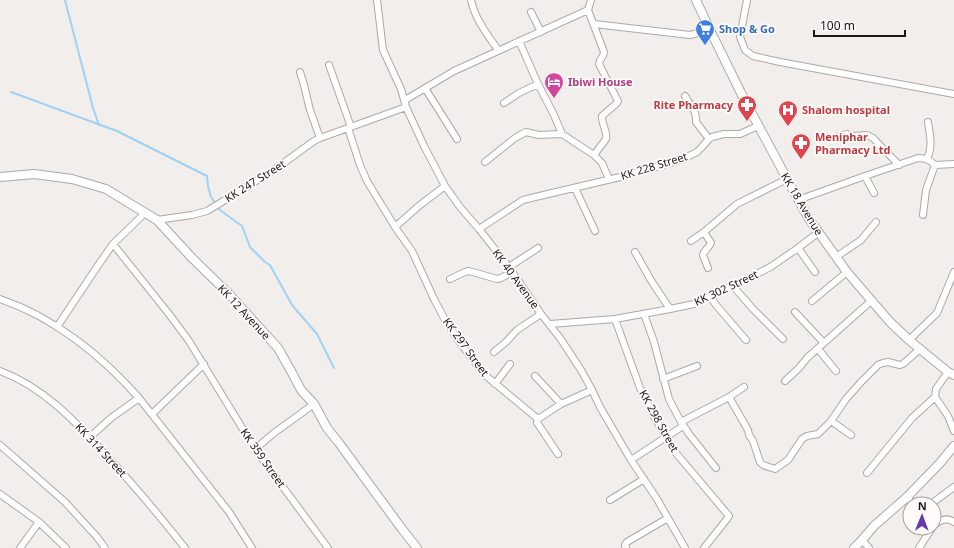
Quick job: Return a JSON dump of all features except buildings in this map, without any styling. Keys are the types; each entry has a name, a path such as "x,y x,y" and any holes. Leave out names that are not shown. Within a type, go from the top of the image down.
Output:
{"main road":[{"name":"KK 18 Avenue","path":"696,0 758,126 809,219 847,272 890,322 909,340 951,373"},
{"name":"KK 12 Avenue","path":"0,177 34,174 72,178 106,189 157,220 192,258 228,292 278,348 292,371 301,390 314,404 327,428 417,548"},
{"path":"907,496 940,463 954,446"},
{"path":"854,548 884,515 902,500"}],"street":[{"name":"KK 40 Avenue","path":"377,0 383,50 401,89 405,103 424,146 444,186 460,207 480,229 560,338 581,370 600,407 685,548"},
{"path":"471,0 473,10 477,18 498,50"},
{"path":"591,0 588,10 604,52 599,64 618,101 602,116 607,136 594,154"},
{"path":"747,0 740,37 745,50 753,56 954,94"},
{"name":"KK 247 Street","path":"157,220 192,215 207,211 274,170 314,141 405,103 454,71 588,10"},
{"path":"531,12 541,32"},
{"path":"594,24 690,35 710,30"},
{"path":"485,162 515,138 526,132 539,134 562,134 519,41"},
{"name":"KK 297 Street","path":"329,65 350,127 360,165 367,180 395,227 412,251 445,320 485,375 538,419"},
{"path":"300,72 310,110 320,138"},
{"path":"504,103 519,93 538,84"},
{"path":"426,88 457,139"},
{"path":"685,96 694,110 696,122 709,139"},
{"path":"927,159 931,151 928,122"},
{"name":"KK 228 Street","path":"562,134 594,154 602,163 609,179 685,158 701,148 709,139 717,135 740,134 758,126"},
{"path":"836,137 847,134 851,136 869,136 875,139 899,165"},
{"path":"798,200 918,158 927,159 935,165 954,164"},
{"path":"923,215 926,190 935,165"},
{"path":"865,176 874,193"},
{"path":"480,229 523,200 609,179"},
{"path":"691,241 737,204 787,180"},
{"path":"395,227 444,186"},
{"path":"575,188 595,231"},
{"path":"57,326 113,244 145,213"},
{"path":"836,257 860,240 876,222"},
{"path":"704,232 711,243 703,253 708,268"},
{"name":"KK 302 Street","path":"550,324 615,319 694,304 772,266 819,232"},
{"name":"KK 359 Street","path":"113,244 169,314 189,342 204,364 255,449 328,548"},
{"path":"450,279 469,271 498,279 501,278 538,248"},
{"path":"798,248 815,272"},
{"path":"635,252 652,282 670,309"},
{"path":"812,301 847,272"},
{"path":"909,340 937,312 954,272"},
{"path":"733,286 753,309 783,339"},
{"path":"710,296 746,340"},
{"path":"0,299 13,303 57,326 102,360 126,383 229,512 252,548"},
{"path":"785,381 807,358 871,301"},
{"path":"795,312 824,343"},
{"path":"494,352 506,342 516,330 541,314"},
{"path":"644,314 654,342 669,399 682,424 716,468"},
{"name":"KK 298 Street","path":"615,319 640,388 666,438 675,452 729,516 704,548"},
{"path":"818,349 836,371"},
{"path":"729,397 753,440 760,462 762,465 775,469 788,460 802,439 807,436 818,434 831,421 846,399 878,365 888,362 900,365 903,364 920,349"},
{"path":"152,414 204,364"},
{"path":"495,384 510,364"},
{"path":"663,379 697,366"},
{"name":"KK 314 Street","path":"0,371 30,386 50,400 73,420 133,484 185,548"},
{"path":"866,473 912,418 935,397 936,389 951,373"},
{"path":"535,376 561,404"},
{"path":"631,460 666,438 682,424 744,387"},
{"path":"558,454 537,423 538,419 561,404 592,390"},
{"path":"935,397 948,416 954,431"},
{"path":"90,437 120,411 139,398"},
{"path":"255,449 314,404"},
{"path":"831,421 851,435"},
{"path":"0,445 65,502 105,548"},
{"path":"610,500 644,479"},
{"path":"942,496 954,487"},
{"path":"0,494 39,522 66,548"},
{"path":"626,548 625,545 627,542 668,518"},
{"path":"942,521 948,519 954,522"},
{"path":"20,548 39,522"},
{"path":"919,548 927,536"},
{"path":"862,540 869,548"}],"waterway":[{"path":"65,0 93,108 99,125"},
{"path":"11,92 117,131 207,176 211,197 220,210 242,226 250,247 270,265 292,305 317,334 334,368"}],"place":[{"name":"Shop & Go","path":"705,46"},
{"name":"Ibiwi House","path":"554,99"},
{"name":"Rite Pharmacy","path":"747,122"},
{"name":"Shalom hospital","path":"788,127"},
{"name":"Meniphar Pharmacy Ltd","path":"801,160"}]}
